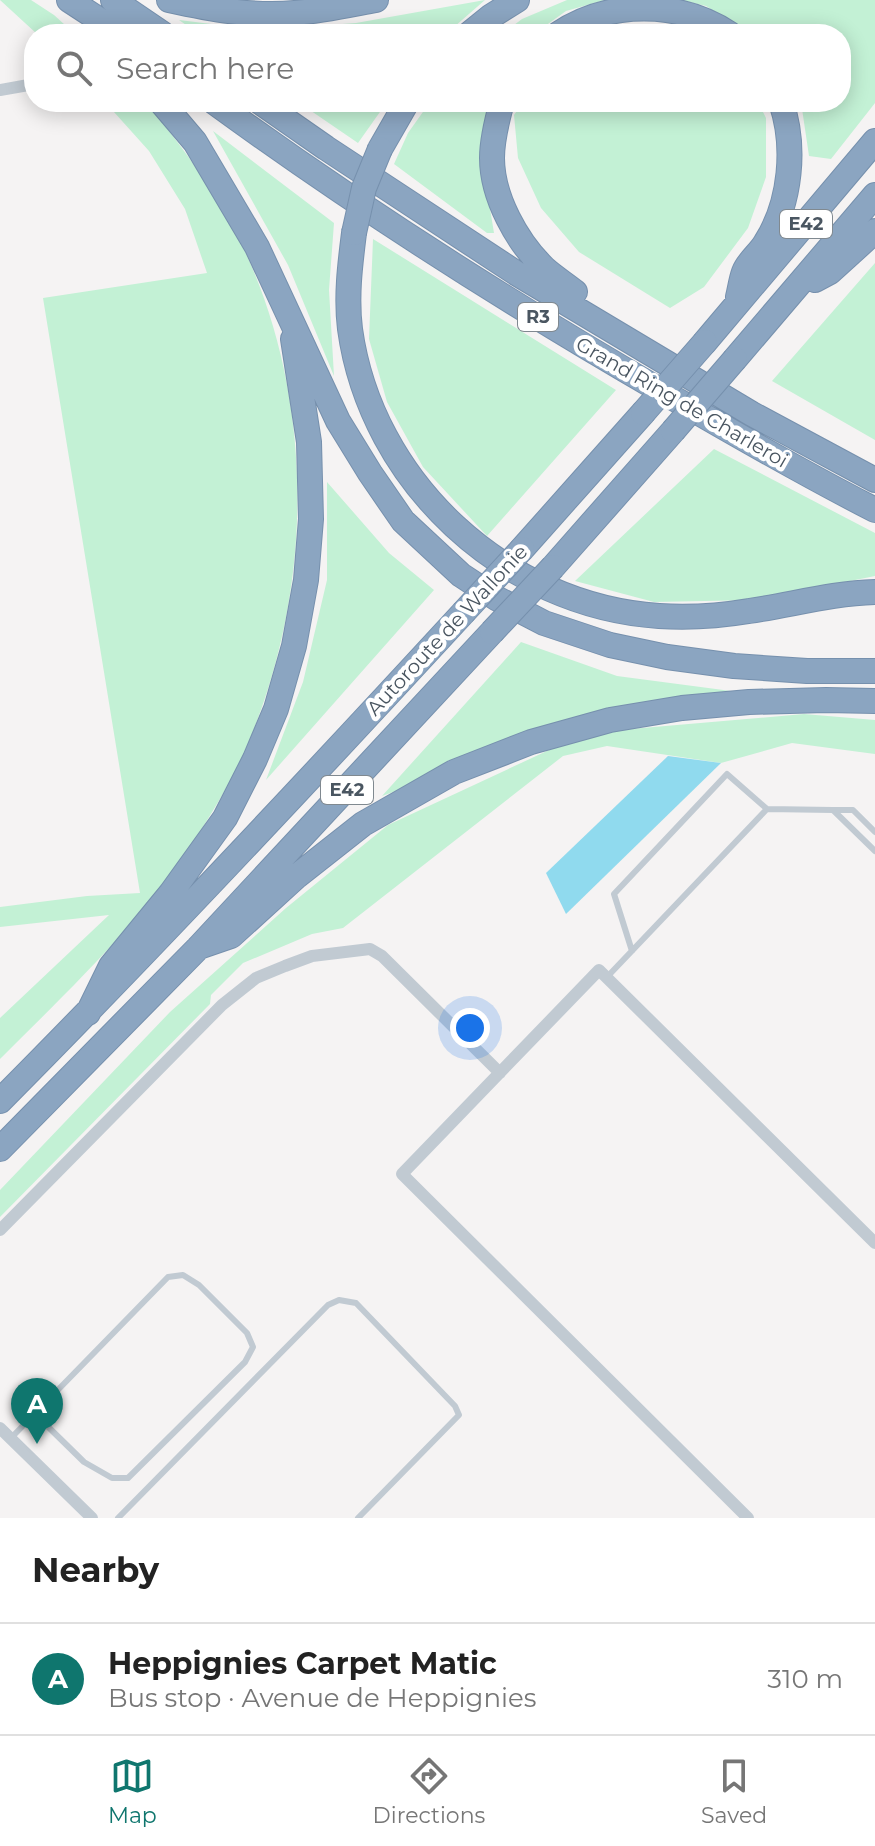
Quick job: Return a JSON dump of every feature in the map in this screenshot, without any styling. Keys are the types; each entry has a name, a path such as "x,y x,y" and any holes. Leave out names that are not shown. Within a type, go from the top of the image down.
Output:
{"highway":[{"path":"69,0 88,24"},
{"path":"69,0 106,24"},
{"path":"113,0 148,24"},
{"path":"169,0 214,10 294,14 376,0"},
{"path":"481,24 517,0"},
{"path":"576,24 590,16 627,7 670,8 714,24"},
{"path":"170,112 195,142 257,247 338,421 370,473 403,521 461,575 544,623 610,645 734,666 807,671 875,671"},
{"name":"Grand Ring de Charleroi","path":"228,112 396,228 533,314 739,436 875,510"},
{"name":"Grand Ring de Charleroi","path":"274,112 516,273 752,414 875,480"},
{"path":"401,112 380,149 364,188 354,233 349,280 350,327 356,363 384,435 406,472 430,502 482,551 515,573 561,595 609,609 656,616 699,617 875,592"},
{"path":"500,112 492,160 501,200 513,226 533,256 579,295 596,319"},
{"path":"735,307 744,271 767,241 782,208 790,143 783,112"},
{"name":"Autoroute de Wallonie","path":"0,1101 306,783 522,549 705,342 875,141"},
{"name":"Autoroute de Wallonie","path":"0,1149 199,947 553,567 875,195"},
{"path":"795,290 830,272 875,231"},
{"path":"88,1013 111,966 171,893 225,818 276,709 297,633 306,580 311,519 309,442 289,313"},
{"path":"844,464 875,471"},
{"path":"199,947 231,936 297,876 363,824 454,772 531,742 610,720 682,708 749,702 875,701"}],"street":[{"path":"0,90 24,86"},
{"path":"0,1230 222,1005 256,978 312,956 370,949 382,956 500,1073"},
{"path":"748,1518 402,1174 599,970 875,1243"},
{"path":"0,1428 92,1518"}],"lane":[{"path":"632,951 614,894 727,774 767,809 853,810 875,832"},
{"path":"606,978 767,809"},
{"path":"833,810 875,851"},
{"path":"11,1438 34,1413 168,1277 183,1275 199,1285 247,1333 253,1347 245,1362 128,1478 112,1478 84,1462 34,1413"},
{"path":"118,1518 328,1305 339,1300 356,1303 455,1406 459,1415 358,1518"}],"green space":[{"path":"0,0 31,0 64,24 26,24"},
{"path":"485,0 457,24 342,24"},
{"path":"567,0 605,0 566,11 548,24 515,24"},
{"path":"681,0 875,0 875,103 831,159 809,156 802,112 851,112 851,24 735,24 706,6"},
{"path":"179,20 211,24 185,24"},
{"path":"114,112 154,112 175,139 227,216 248,258 270,318 286,379 295,442 297,506 293,569 283,632 267,694 244,753 182,859 134,920 0,1059 0,1018 109,915 0,927 0,907 140,893 43,298 207,273 185,209 149,151"},
{"path":"313,112 380,112 358,143"},
{"path":"423,112 487,112 484,172 494,233 487,233 394,164 408,133"},
{"path":"516,112 763,112 766,118 766,177 748,228 704,287 670,308 579,252 541,208 518,158"},
{"path":"213,131 334,223 329,290 334,376 288,265"},
{"path":"373,239 616,390 487,536 423,467 387,402 369,339"},
{"path":"875,263 875,440 772,381"},
{"path":"714,449 875,533 875,576 756,600 654,602 575,581"},
{"path":"327,482 389,553 434,590 266,780 303,682 327,580"},
{"path":"521,642 617,676 731,691 630,707 382,796"},
{"path":"804,714 875,720 875,754 792,743 721,763 607,746 563,756 343,928 312,934 243,963 211,995 210,1004 0,1217 0,1190 170,1012 286,908 388,825 564,743 619,730"}],"water":[{"path":"668,756 721,763 566,914 546,873"}],"place":[{"name":"Heppignies Carpet Matic","path":"37,1444"}]}
